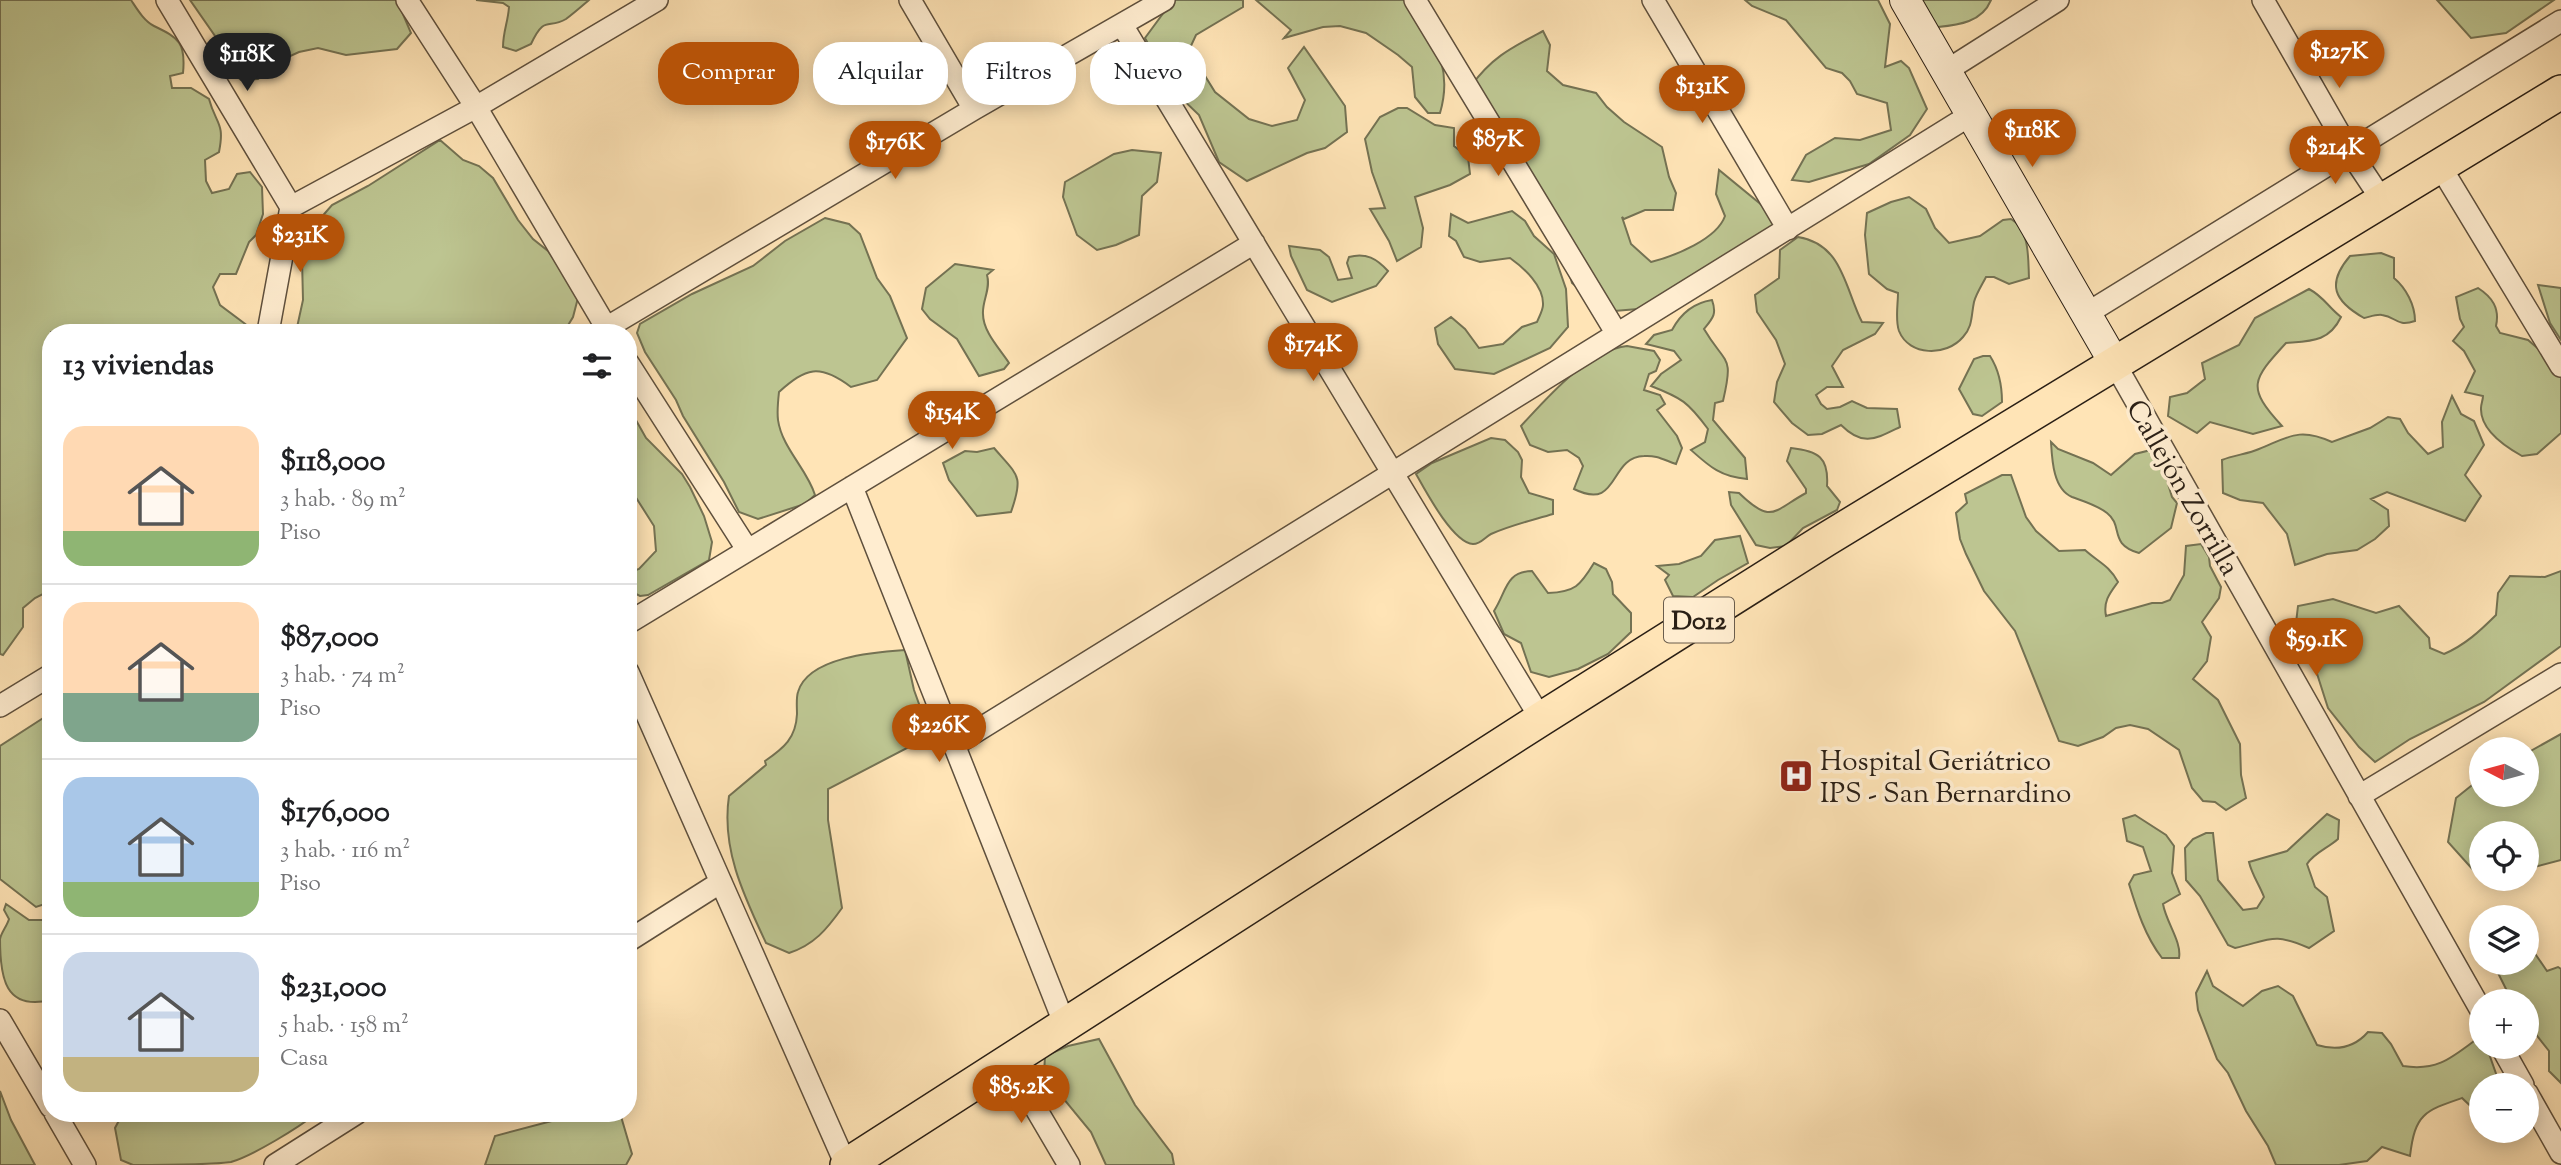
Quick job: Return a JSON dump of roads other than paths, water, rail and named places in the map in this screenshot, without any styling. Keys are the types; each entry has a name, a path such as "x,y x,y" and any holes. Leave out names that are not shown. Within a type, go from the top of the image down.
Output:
{"main road":[{"name":"D012","path":"847,1165 1541,719 1857,520 2561,92"}],"street":[{"path":"167,0 291,207 269,324"},
{"path":"407,0 476,107 603,324"},
{"path":"291,207 476,107 657,0"},
{"path":"909,0 974,109"},
{"path":"617,324 974,109 1164,0"},
{"path":"1415,0 1617,334"},
{"path":"1653,0 1788,229"},
{"name":"Callejón Zorrilla","path":"1905,0 2115,364 2469,989"},
{"path":"1946,71 2059,0"},
{"path":"2263,0 2350,152 2382,200"},
{"path":"2086,314 2561,21"},
{"path":"1122,25 1541,719"},
{"path":"954,745 1972,114"},
{"path":"2440,166 2561,366"},
{"path":"637,617 1254,243"},
{"path":"637,377 747,549"},
{"path":"852,487 1065,1025"},
{"path":"2359,796 2561,674"},
{"path":"0,706 42,681"},
{"path":"637,692 847,1165"},
{"path":"637,935 721,882"},
{"path":"0,1020 42,1092"},
{"path":"1009,1063 1069,1165"},
{"path":"2539,1114 2561,1153"},
{"path":"60,1122 85,1165"},
{"path":"275,1165 342,1122"}],"place":[{"name":"Hospital Geriátrico IPS - San Bernardino","path":"1796,776"}]}
